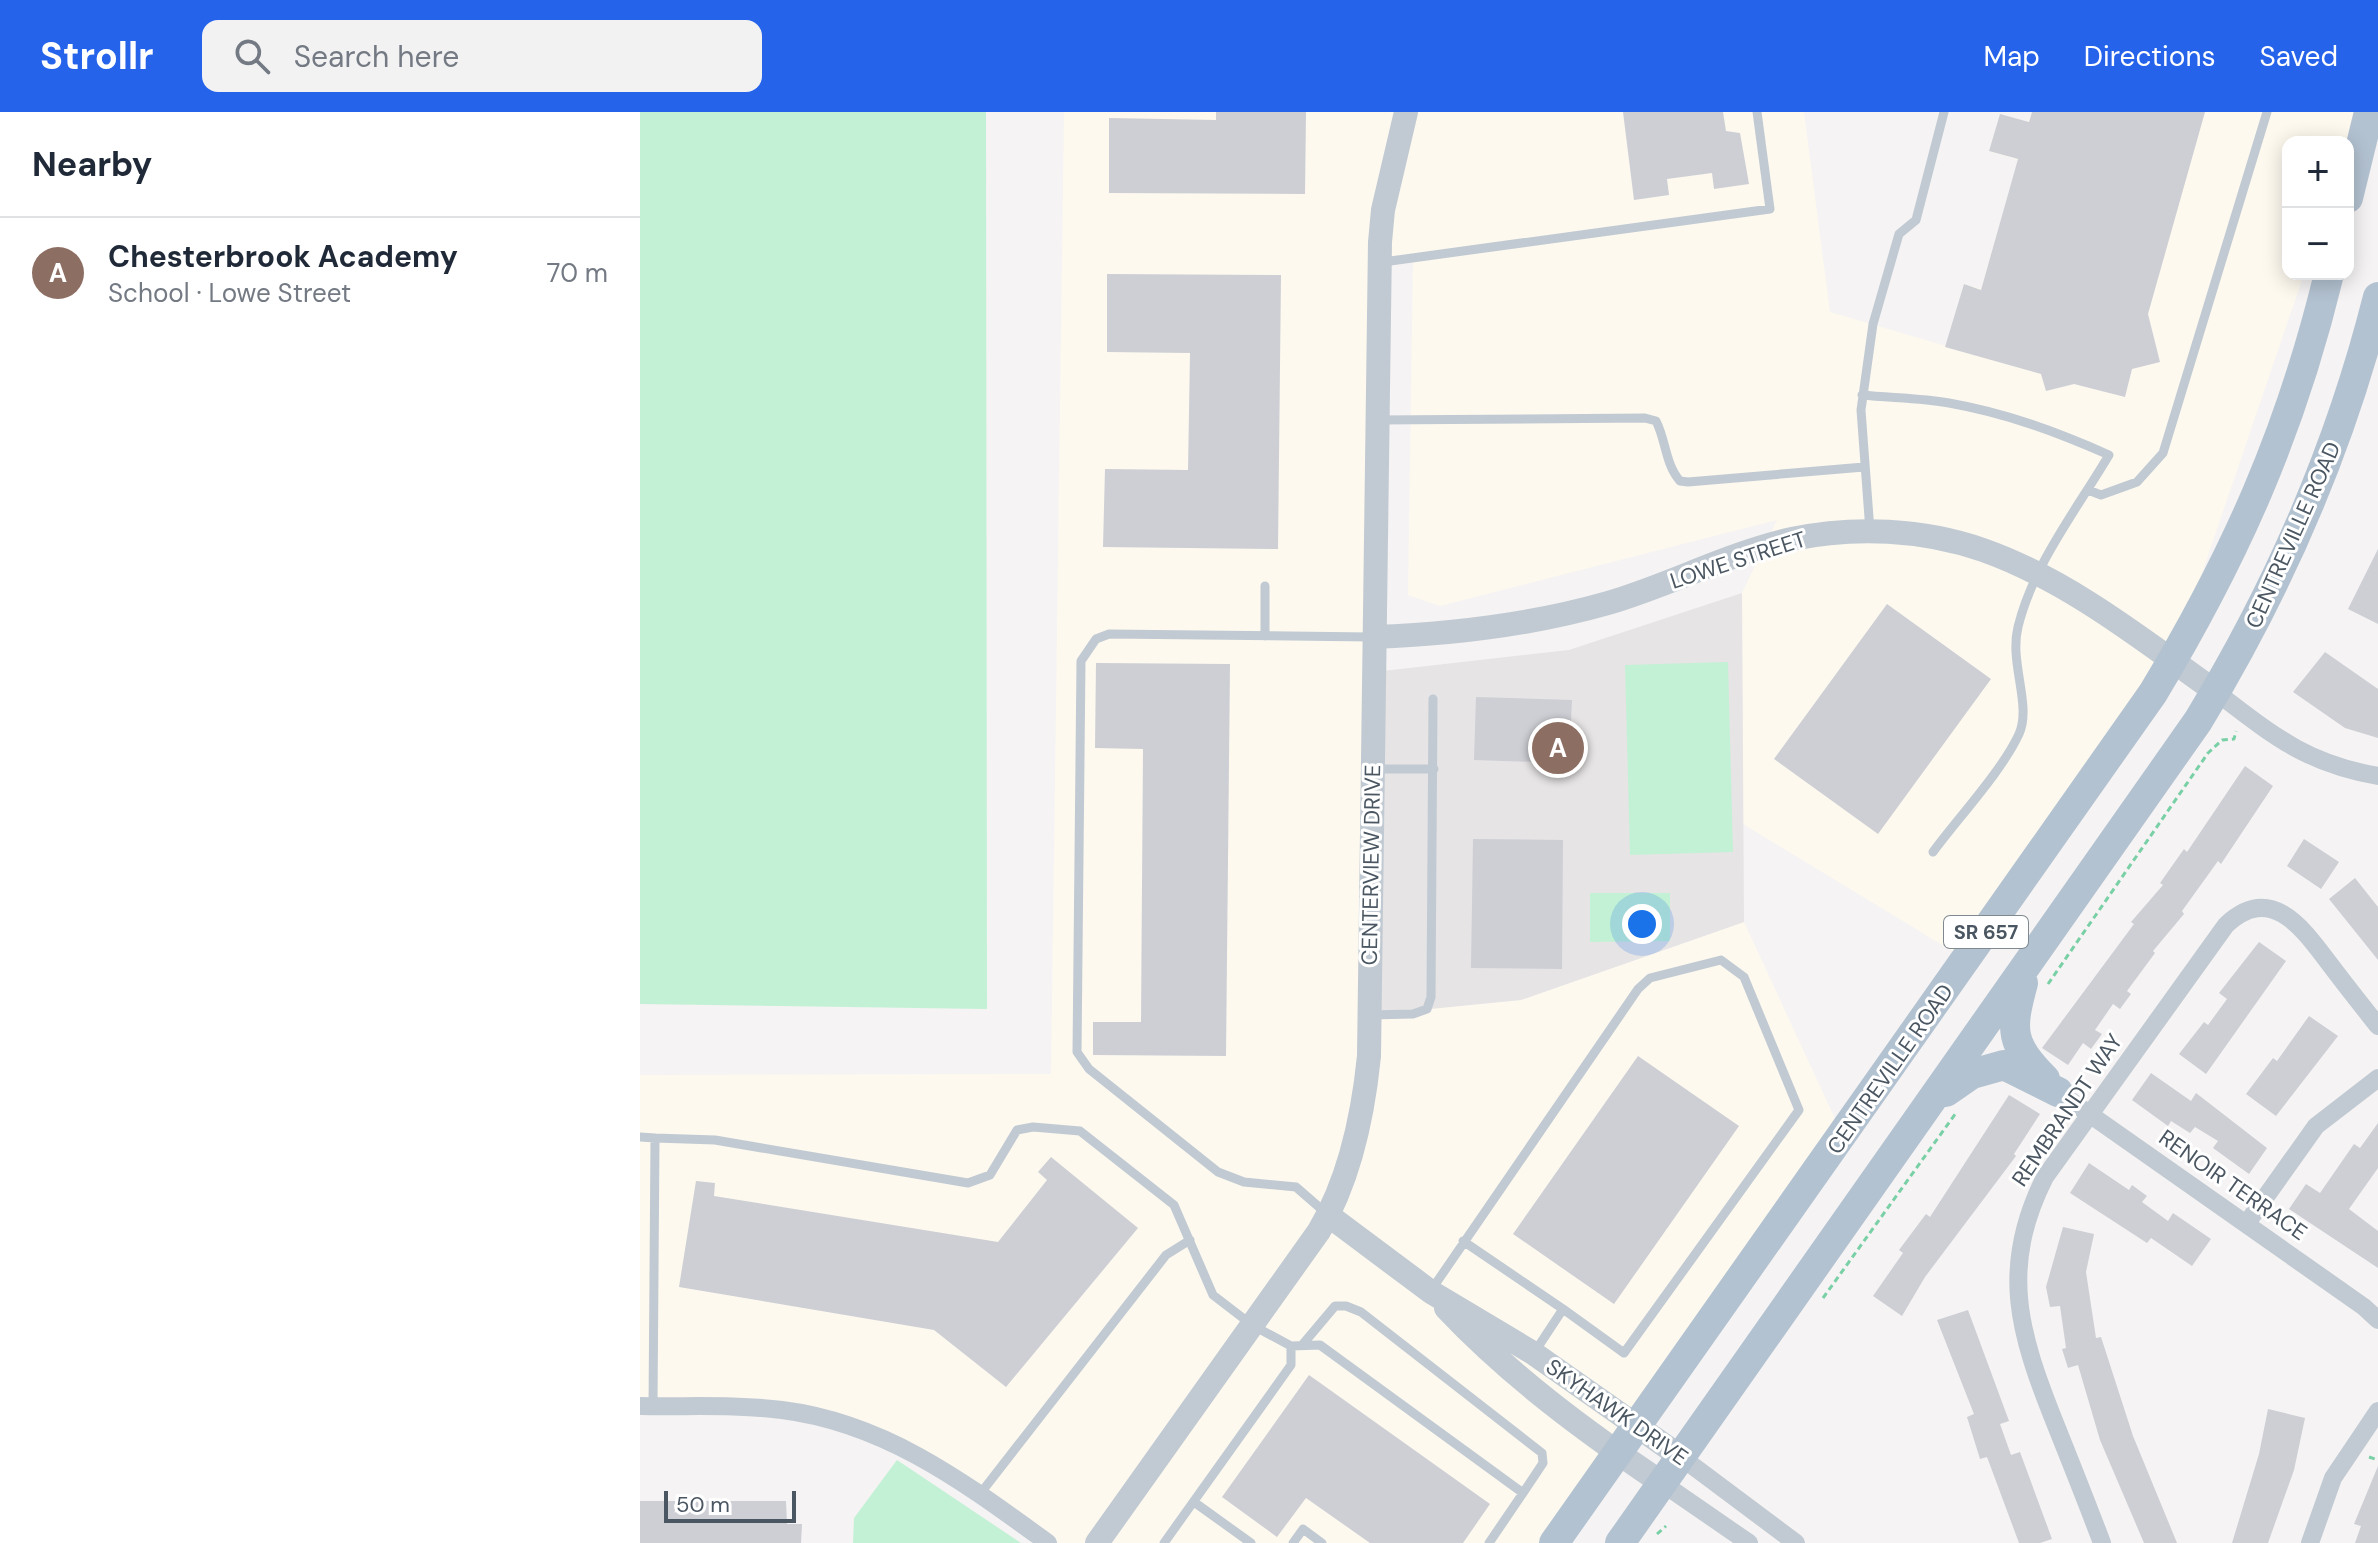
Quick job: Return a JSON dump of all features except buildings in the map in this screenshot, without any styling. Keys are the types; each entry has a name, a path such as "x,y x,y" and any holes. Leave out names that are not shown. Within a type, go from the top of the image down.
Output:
{"main road":[{"path":"2354,173 2369,112"},
{"name":"CENTREVILLE ROAD","path":"1554,1543 2007,903 2172,661 2227,565 2270,468 2289,416 2327,280"},
{"name":"CENTREVILLE ROAD","path":"1620,1543 1925,1110 2035,978 2216,692 2281,572 2310,508 2350,397 2378,297"},
{"path":"2035,978 2014,1033 2028,1061 2058,1092"},
{"path":"1925,1110 1956,1083 1990,1066 2004,1065 2017,1069 2058,1092"}],"street":[{"name":"CENTERVIEW DRIVE","path":"1097,1543 1328,1215 1356,1137 1365,1097 1370,1015 1380,263 1383,210 1406,112"},
{"name":"LOWE STREET","path":"1374,637 1440,634 1534,621 1609,603 1789,540 1870,531 1951,541 1983,550 2037,575 2172,661 2310,759 2337,769 2378,776"},
{"name":"REMBRANDT WAY","path":"2102,1543 2032,1366 2020,1325 2018,1256 2031,1204 2045,1177 2226,925 2239,913 2251,909 2275,910 2300,926 2378,1026"},
{"path":"2247,1223 2316,1126 2378,1078"},
{"name":"RENOIR TERRACE","path":"2058,1092 2247,1223 2378,1320"},
{"name":"SKYHAWK DRIVE","path":"1328,1215 1431,1292 1533,1353 1796,1543"},
{"name":"SKYHAWK DRIVE","path":"1431,1292 1476,1340 1618,1453 1749,1543"},
{"path":"646,1406 770,1409 820,1416 897,1443 980,1494 1048,1543"},
{"path":"2310,1543 2333,1478 2378,1411"}],"lane":[{"path":"1380,263 1770,209 1757,112"},
{"path":"1870,531 1862,395 1873,324 1899,234 1916,220 1944,112"},
{"path":"2088,490 2101,495 2137,482 2163,453 2267,112"},
{"path":"1862,395 1946,402 2033,423 2109,455 2037,575 2018,624 2013,654 2023,711 2018,735 1933,852"},
{"path":"1378,420 1645,418 1656,421 1674,475 1680,481 1688,482 1864,467"},
{"path":"1265,586 1265,636"},
{"path":"1328,1215 1296,1187 1277,1182 1244,1182 1218,1172 1089,1069 1076,1045 1083,655 1096,639 1109,634 1374,637"},
{"path":"1370,1015 1413,1014 1427,1009 1431,997 1433,699"},
{"path":"1373,769 1434,769"},
{"path":"1431,1292 1463,1241 1644,983 1650,978 1713,960 1732,965 1744,977 1799,1110 1624,1353 1463,1241"},
{"path":"640,1137 715,1140 968,1183 990,1175 1017,1130 1072,1129 1174,1205 1213,1295 1252,1325 1291,1346 1320,1345 1523,1493"},
{"path":"646,1406 655,1138"},
{"path":"980,1494 1166,1255 1190,1240"},
{"path":"1303,1344 1335,1306 1346,1306 1361,1312 1542,1453 1543,1463 1489,1543"},
{"path":"1533,1353 1563,1309"},
{"path":"1164,1543 1291,1365 1291,1346"},
{"path":"1194,1502 1251,1543"},
{"path":"1293,1543 1303,1529 1322,1543"}],"path":[{"path":"2035,978 2208,753 2222,740 2234,739"}],"shaded area":[{"path":"1064,112 1804,112 1830,312 1946,346 1964,284 1981,289 2018,160 1989,151 2000,114 2028,122 2032,112 2359,112 2350,136 2282,136 2282,280 2302,280 2172,661 1967,960 1743,824 1742,593 1777,520 1440,606 1408,595 1413,259 1380,263 1370,1014 1521,1000 1744,922 1843,1136 1557,1543 1047,1543 980,1494 820,1416 640,1407 640,1075 1051,1074"},
{"path":"1742,593 1744,922 1521,1000 1370,1015 1374,672 1569,650"}],"green space":[{"path":"640,112 986,112 987,1009 640,1004"},
{"path":"1728,662 1733,852 1630,855 1625,665"},
{"path":"1590,893 1670,893 1670,941 1590,942"},
{"path":"897,1460 1021,1543 853,1543 854,1518"}],"place":[{"name":"Chesterbrook Academy","path":"1558,748"}]}
